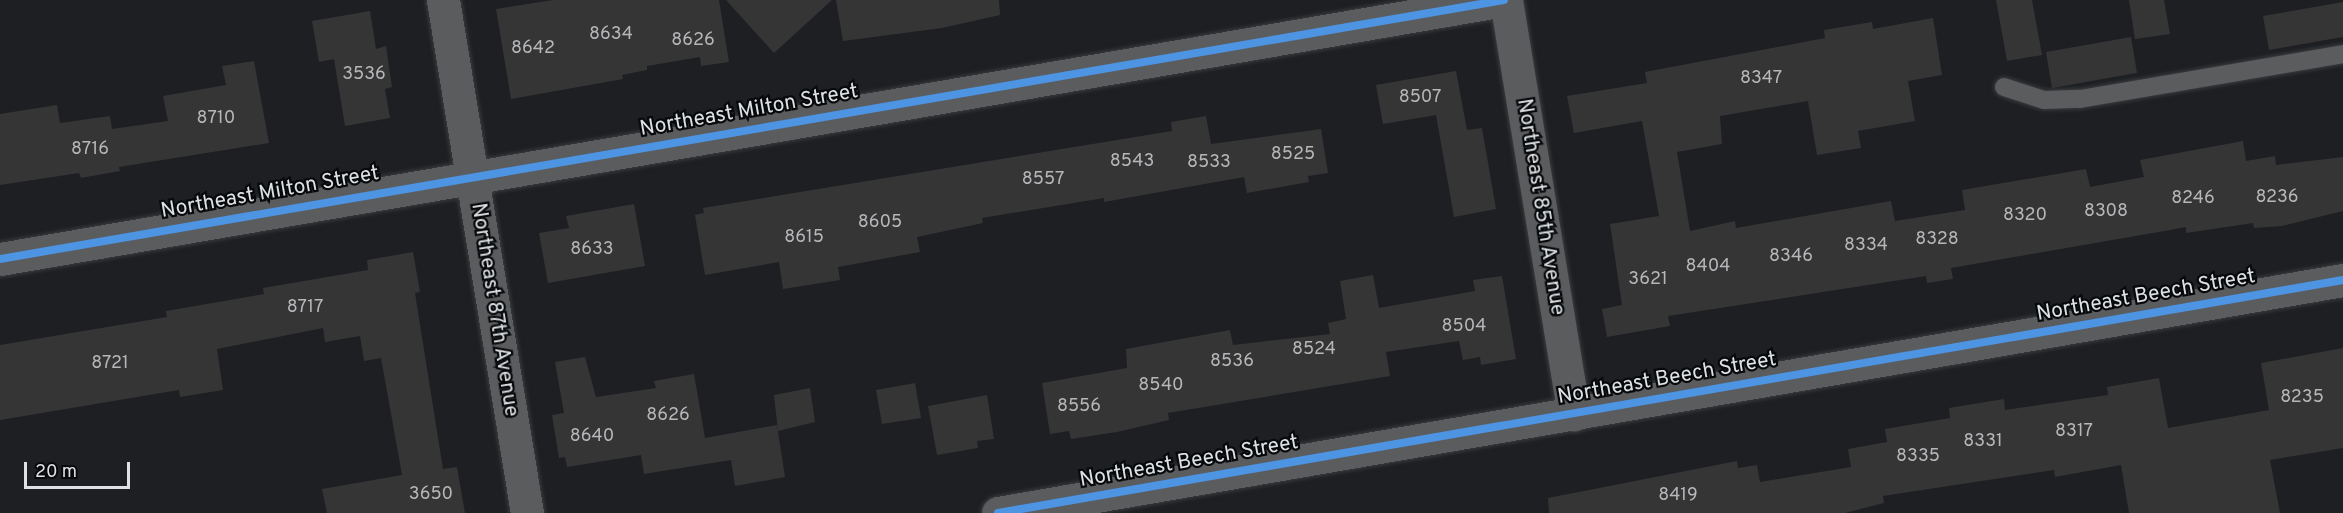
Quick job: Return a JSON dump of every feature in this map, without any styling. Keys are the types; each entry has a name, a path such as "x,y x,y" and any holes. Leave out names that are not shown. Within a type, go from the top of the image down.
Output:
{"street":[{"name":"Northeast 87th Avenue","path":"442,0 527,513"},
{"name":"Northeast Milton Street","path":"0,259 1505,0"},
{"name":"Northeast 85th Avenue","path":"1505,0 1574,414"},
{"name":"Northeast Beech Street","path":"998,513 2343,280"}],"lane":[{"path":"2004,87 2044,100 2080,99 2343,54"}],"building":[{"path":"553,0 719,0 729,62 701,66 700,57 647,66 647,70 622,75 623,79 511,99 496,9"},
{"path":"726,0 832,0 774,53"},
{"path":"836,0 999,0 1000,15 942,28 843,41"},
{"path":"1996,0 2032,0 2042,55 2007,61"},
{"path":"2129,0 2164,0 2170,34 2135,39"},
{"path":"2343,2 2343,37 2269,50 2263,16"},
{"path":"370,11 376,49 386,46 392,87 385,89 390,118 345,126 334,59 319,62 312,21"},
{"path":"1933,18 1942,75 1908,81 1915,121 1858,131 1861,148 1817,155 1808,101 1720,116 1722,144 1677,152 1690,231 1735,221 1736,228 1891,201 1895,221 1965,210 1962,190 2086,169 2090,187 2144,177 2140,160 2243,141 2246,161 2275,156 2276,165 2343,157 2343,211 2282,226 2254,228 2253,223 2186,233 2186,227 1951,268 1953,279 1927,283 1926,276 1668,316 1670,326 1607,337 1602,309 1622,305 1610,224 1659,216 1642,121 1574,133 1567,96 1647,83 1645,72 1825,38 1824,30 1872,22 1873,29"},
{"path":"2131,37 2137,73 2052,88 2046,52"},
{"path":"254,61 269,143 119,167 120,171 81,178 79,173 0,185 0,114 57,105 60,123 110,116 112,129 168,121 163,96 226,85 222,66"},
{"path":"1456,71 1467,130 1482,128 1496,209 1454,217 1436,115 1383,124 1376,85"},
{"path":"1206,116 1211,144 1321,129 1328,173 1308,176 1309,182 1247,193 1244,177 1104,202 1104,198 982,218 983,223 917,237 920,252 838,267 840,280 783,289 779,262 705,275 695,215 704,213 703,208 1172,131 1171,122"},
{"path":"634,204 645,266 548,283 539,233 569,228 566,216"},
{"path":"413,252 420,292 415,293 443,469 457,467 465,513 327,513 322,489 402,475 381,358 364,361 360,336 325,342 323,328 217,349 223,390 180,397 179,390 0,420 0,345 167,317 166,311 264,294 263,288 368,270 367,260"},
{"path":"1373,275 1379,308 1475,291 1473,280 1502,276 1516,359 1481,365 1480,357 1463,360 1459,341 1386,352 1390,376 1168,413 1169,420 1117,432 1071,439 1069,431 1050,434 1042,383 1127,368 1126,349 1230,330 1233,345 1330,334 1328,323 1346,319 1340,281"},
{"path":"2343,348 2343,448 2270,460 2280,513 2129,513 2121,465 2055,477 2054,470 1883,496 1884,503 1845,513 1549,513 1548,498 1737,461 1738,468 1757,465 1760,482 1851,467 1848,449 1887,442 1885,429 1950,418 1949,408 2004,399 2005,410 2108,395 2107,387 2159,378 2168,428 2269,410 2261,363"},
{"path":"585,357 596,397 656,388 654,381 694,374 705,438 777,425 785,477 735,486 731,460 644,474 641,455 567,467 565,457 559,458 552,415 564,413 555,362"},
{"path":"915,383 921,418 882,424 876,390"},
{"path":"810,388 815,422 778,431 774,395"},
{"path":"987,395 994,439 977,441 978,448 937,455 928,406"}],"cycle path":[{"path":"0,259 1504,0"},
{"path":"998,513 2343,280"}]}
